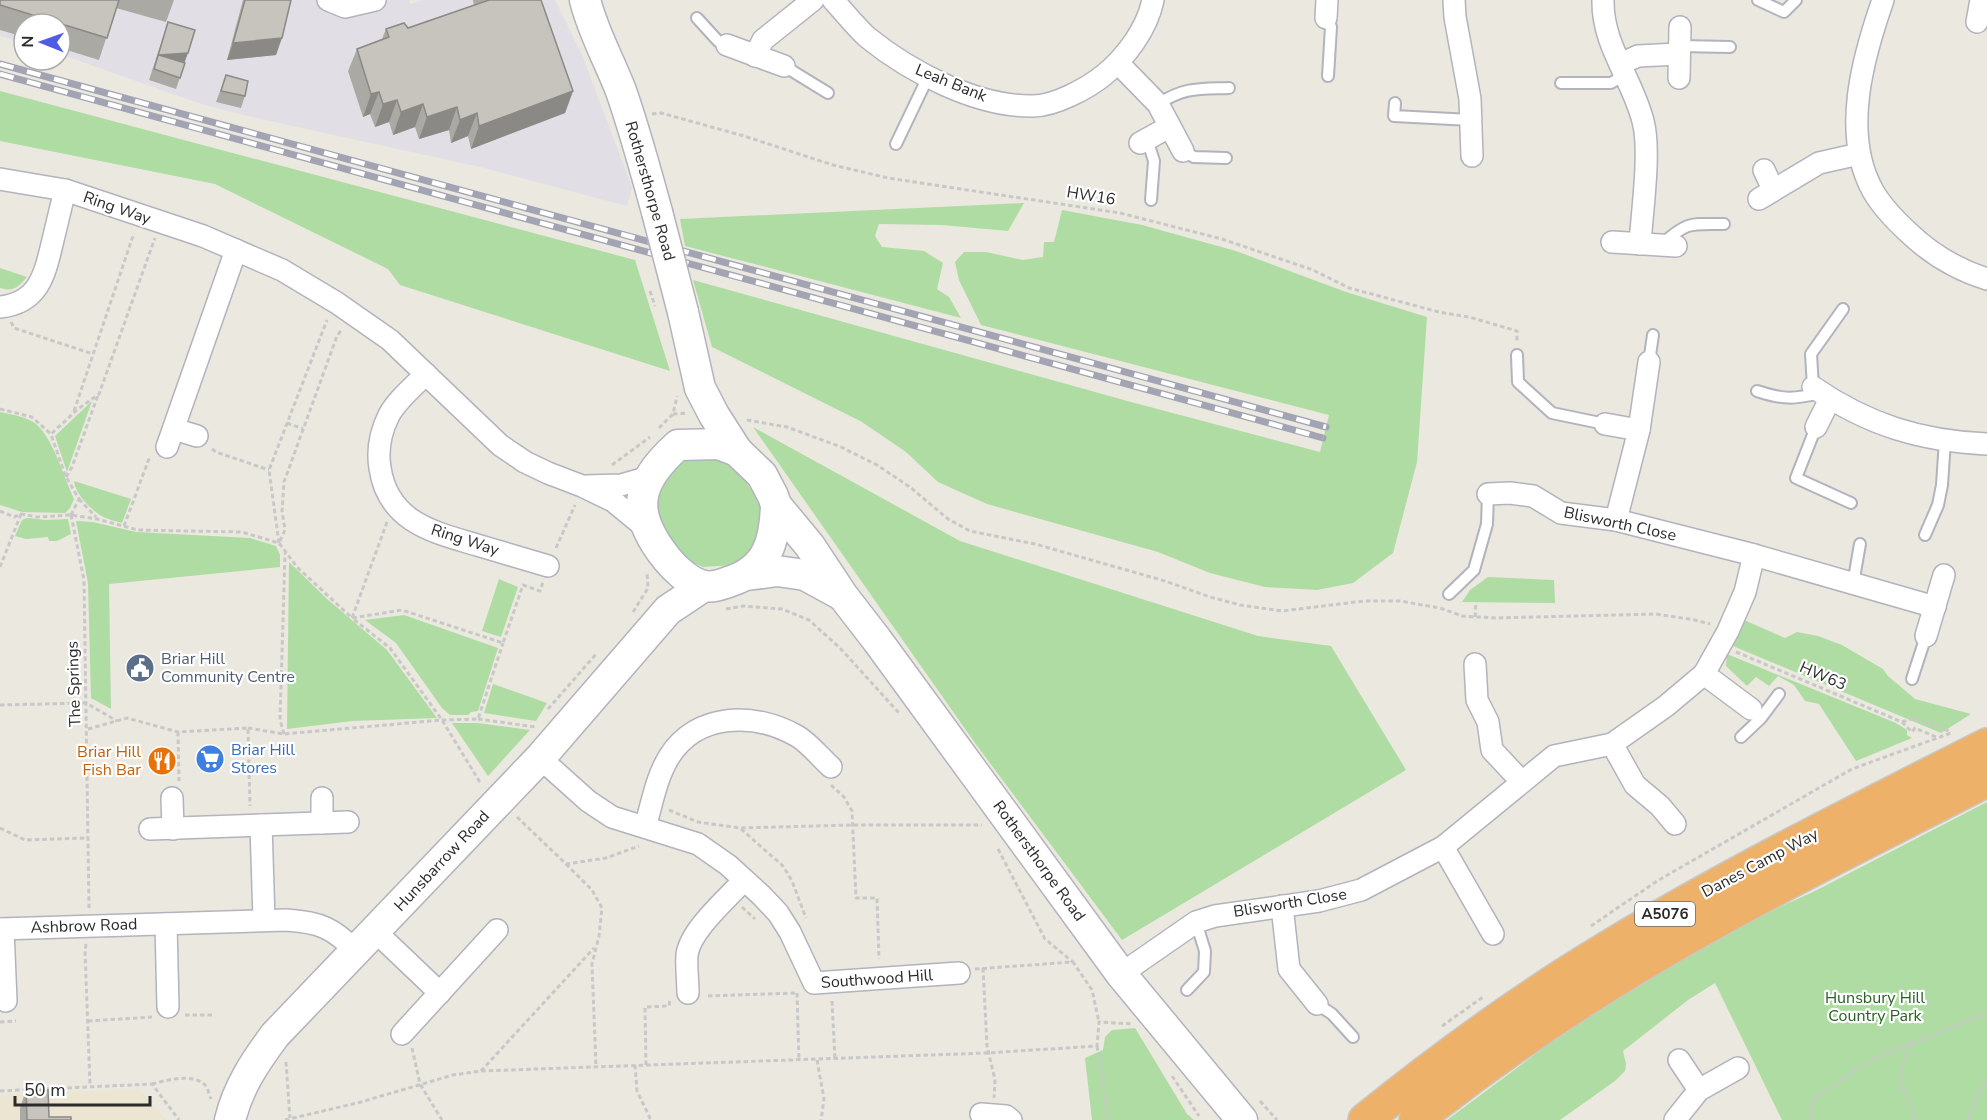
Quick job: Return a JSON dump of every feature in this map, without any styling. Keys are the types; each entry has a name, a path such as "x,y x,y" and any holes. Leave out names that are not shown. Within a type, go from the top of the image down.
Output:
{"highway":[{"name":"Danes Camp Way","path":"1365,1120 1489,1025 1605,949 1705,891 1987,745"},
{"name":"Danes Camp Way","path":"1416,1120 1521,1041 1621,976 1723,917 1987,780"}],"street":[{"path":"328,0 345,7 375,0"},
{"name":"Rothersthorpe Road","path":"585,0 591,25 629,117 657,212 683,312 695,407 762,475 776,505 775,531 770,548 747,574"},
{"path":"755,56 763,40 813,0"},
{"name":"Leah Bank","path":"833,0 865,35 897,59 928,77 972,95 1007,104 1035,106 1090,86 1119,63 1139,33 1153,0"},
{"path":"1454,0 1470,99 1472,156"},
{"path":"1603,0 1607,35 1637,99 1644,124 1646,150 1640,244"},
{"path":"1883,0 1867,44 1861,80 1857,108 1859,154 1873,191 1892,218 1945,261 1987,279"},
{"path":"1977,22 1981,0"},
{"path":"1622,69 1638,56 1679,42 1679,78"},
{"path":"727,45 784,66"},
{"path":"1119,63 1158,104 1183,151"},
{"path":"1143,141 1169,127"},
{"path":"1764,170 1766,194 1819,163 1859,154"},
{"name":"Ring Way","path":"0,179 65,190 203,236 282,270 390,340 500,445 579,495 613,501 647,529"},
{"name":"Ring Way","path":"2,307 26,299 38,287 45,273 65,190"},
{"path":"1612,242 1669,246"},
{"path":"197,436 171,438 236,250"},
{"path":"1616,520 1639,430 1649,362"},
{"name":"Ring Way","path":"426,374 390,413 382,432 379,449 382,480 394,503 410,519 432,532 548,566"},
{"path":"1816,427 1822,393 1885,426 1911,435 1987,444"},
{"path":"695,407 689,428 678,445 662,459 649,477 644,489 642,513 653,541 673,566 688,578 704,586"},
{"path":"1605,424 1639,430"},
{"path":"678,445 719,444 737,451"},
{"path":"579,495 649,477"},
{"name":"Blisworth Close","path":"1488,494 1510,492 1533,496 1561,513 1616,520 1754,555 1935,607"},
{"name":"Rothersthorpe Road","path":"776,505 810,546 843,596 1121,974 1242,1120"},
{"name":"Blisworth Close","path":"1121,974 1196,922 1231,912 1319,901 1361,891 1443,847 1554,756 1612,744 1666,706 1704,674 1725,638 1745,592 1754,555"},
{"path":"668,610 673,566"},
{"name":"Rothersthorpe Road","path":"704,586 720,585 747,574 777,571 805,575 843,596"},
{"path":"1926,636 1944,575"},
{"name":"Hunsbarrow Road","path":"232,1114 241,1087 256,1061 287,1023 540,758 668,610 704,586"},
{"path":"1475,664 1477,700 1488,722 1492,750 1521,781"},
{"path":"1704,674 1756,713"},
{"path":"645,836 659,778 670,756 685,739 706,726 729,719 754,720 776,725 799,737 831,767"},
{"path":"1612,744 1635,785 1660,806 1675,824"},
{"name":"Southwood Hill","path":"540,758 588,801 645,836 698,844 728,865 778,913 790,932 814,983 959,973"},
{"path":"172,798 173,829"},
{"path":"322,798 322,823"},
{"path":"150,830 348,822"},
{"path":"256,826 264,921"},
{"path":"1443,847 1494,934"},
{"path":"688,993 687,955 690,943 744,880"},
{"path":"1282,906 1289,969 1317,1004"},
{"name":"Ashbrow Road","path":"6,1001 1,929 264,921 305,921 324,926 340,935 366,942 440,993"},
{"path":"166,924 168,1008"},
{"path":"406,1030 497,930"},
{"path":"1679,1060 1699,1090"},
{"path":"1675,1120 1699,1090 1738,1068"}],"lane":[{"path":"1758,0 1784,12 1796,0"},
{"path":"1326,9 1331,27 1328,76"},
{"path":"697,18 718,41 727,45"},
{"path":"1679,42 1730,47"},
{"path":"784,66 828,93"},
{"path":"1561,83 1611,83 1622,69"},
{"path":"896,144 928,77"},
{"path":"1158,104 1175,93 1194,89 1229,88"},
{"path":"1395,103 1394,116 1471,120"},
{"path":"1143,141 1154,162 1151,200"},
{"path":"1183,151 1194,157 1226,158"},
{"path":"1669,246 1678,230 1690,224 1724,224"},
{"path":"1757,391 1780,398 1822,393 1811,354 1844,309"},
{"path":"1649,362 1653,335"},
{"path":"1517,355 1518,382 1552,413 1605,424"},
{"path":"1816,427 1796,478 1851,502"},
{"path":"1925,535 1938,505 1945,440"},
{"path":"1449,594 1474,570 1487,524 1488,494"},
{"path":"1853,584 1860,544"},
{"path":"1912,679 1926,636"},
{"path":"1741,737 1756,713 1779,694"},
{"path":"1186,990 1204,972 1205,951 1196,922"},
{"path":"1317,1004 1332,1014 1353,1037"}],"path":[{"name":"HW16","path":"629,117 661,113 744,135 833,165 888,178 1120,213 1222,239 1313,270 1349,288 1517,331 1517,355"},
{"path":"66,477 72,467 99,394 160,222"},
{"path":"74,413 136,228"},
{"path":"334,302 269,470 279,543 297,567 352,618 390,648 500,800 515,803 512,812 592,890 602,908 599,936 592,964 596,1068"},
{"path":"2,307 14,328 93,354"},
{"path":"279,543 285,530 282,511 284,482 337,336 353,315"},
{"path":"51,434 99,394"},
{"name":"HW63","path":"695,407 787,427 841,447 894,476 948,519 970,531 1035,544 1240,605 1282,611 1364,601 1400,601 1475,617 1656,614 1695,620 1725,638 1902,722 1912,732 1915,728 1937,738"},
{"path":"0,409 32,417 51,434 66,477 79,499 97,519"},
{"path":"287,423 303,429"},
{"path":"197,436 216,452 269,470"},
{"path":"124,527 155,442 171,438"},
{"path":"478,719 523,585 540,591 548,566 579,495"},
{"path":"71,515 79,499"},
{"path":"352,618 394,503"},
{"path":"0,511 14,517 21,514 71,515 138,530 242,532 279,543"},
{"path":"0,567 21,514"},
{"name":"The Springs","path":"71,515 84,580 90,926 85,951 90,1085"},
{"path":"284,734 280,720 285,552"},
{"path":"1475,617 1476,602"},
{"path":"724,610 743,606 782,609 809,620 840,648 904,719"},
{"path":"352,618 402,610 503,643"},
{"path":"543,718 556,698 601,648"},
{"path":"0,705 86,703 117,721"},
{"path":"88,729 127,718 177,732 248,728 284,734 478,719 536,727"},
{"path":"1902,722 1916,718 1953,732"},
{"path":"248,728 256,826"},
{"path":"172,798 179,788 177,732"},
{"path":"831,767 831,785 844,797 852,811 856,898 877,898 880,979"},
{"path":"652,803 698,822 740,828 982,825 976,815"},
{"path":"0,828 25,840 88,838"},
{"path":"740,828 783,866 792,881 806,919"},
{"path":"566,864 606,858 637,846 645,836"},
{"path":"994,843 1045,939 1073,962 1092,990 1099,1022 1097,1046 1108,1120"},
{"path":"729,896 756,920"},
{"path":"482,1071 595,947"},
{"path":"959,973 983,968 1073,962"},
{"path":"983,968 987,1046 995,1080 994,1116"},
{"path":"832,982 835,1059"},
{"path":"794,983 797,993 799,1061"},
{"path":"646,1065 645,1008 669,1006 670,998 688,993 711,997 797,993"},
{"path":"1812,1120 1810,1110 1816,1097 1869,1061 1987,1013"},
{"path":"1099,1022 1138,1025"},
{"path":"287,1023 286,1058 290,1119"},
{"path":"406,1030 420,1084 442,1120"},
{"path":"1912,1043 1902,1062 1899,1078 1915,1120"},
{"path":"285,1120 361,1102 453,1075 482,1071 799,1061 1097,1046"},
{"path":"817,1060 824,1099 821,1120"},
{"path":"635,1065 637,1091 653,1120"},
{"path":"1168,1070 1198,1116"},
{"path":"1967,1120 1987,1078"},
{"path":"0,1091 196,1079 206,1086 211,1099 232,1114"},
{"path":"152,1083 179,1120"}],"shaded area":[{"path":"0,0 409,0 411,4 423,0 555,0 582,55 632,187 627,206 480,167 198,103 72,58 72,12 12,12 12,40 0,36"},
{"path":"139,1089 166,1120 0,1120 0,1095"}],"green space":[{"path":"0,91 635,260 670,371 400,285 388,269 215,184 0,141"},
{"path":"1024,203 1008,231 942,225 879,224 875,236 882,247 924,251 943,263 937,289 949,297 961,318 685,246 680,219"},
{"path":"1062,210 1142,225 1236,251 1346,292 1427,317 1417,462 1393,553 1353,583 1317,590 1265,587 1210,573 1158,552 987,504 938,482 906,452 862,422 712,347 693,280 1320,452 1329,415 981,325 959,280 955,262 964,252 986,252 1023,260 1043,257 1044,242 1054,242"},
{"path":"0,268 27,277 15,288 0,288"},
{"path":"92,401 67,472 55,436"},
{"path":"0,412 32,421 48,439 74,499 65,513 22,512 0,505"},
{"path":"753,427 960,541 1258,636 1331,646 1406,770 1122,940 975,743"},
{"path":"702,454 730,462 741,474 765,511 762,534 745,559 735,565 703,567 691,562 680,554 657,521 654,508 660,479 686,456"},
{"path":"74,481 131,499 122,523 105,518 92,509 80,495"},
{"path":"27,518 68,519 71,534 57,541 49,541 48,537 26,539 15,536 22,520"},
{"path":"76,521 93,522 136,532 250,538 276,546 280,555 280,567 109,584 111,709 91,698 88,583"},
{"path":"289,562 327,599 387,650 437,718 352,721 287,729"},
{"path":"1488,577 1554,580 1555,603 1462,602 1470,590"},
{"path":"499,579 518,587 501,637 482,631"},
{"path":"404,615 498,648 478,711 468,715 450,715 442,708 396,643 365,620"},
{"path":"1744,620 1785,638 1797,632 1818,636 1842,645 1883,669 1915,699 1971,714 1941,733 1733,646"},
{"path":"1727,654 1896,723 1907,730 1907,735 1912,738 1856,761 1819,704 1805,701 1794,685 1778,676 1769,686 1756,677 1747,686 1726,666"},
{"path":"493,684 547,703 536,721 484,713"},
{"path":"452,723 477,723 530,730 488,776"},
{"name":"Hunsbury Hill Country Park","path":"1987,802 1987,1120 1782,1120 1715,983 1688,1000 1623,1051 1625,1071 1615,1081 1560,1120 1447,1120 1549,1044 1629,990 1718,935 1813,892"},
{"path":"1135,1028 1187,1114 1194,1120 1092,1120 1085,1058 1103,1050 1105,1037 1112,1030"}],"building":[{"path":"0,0 119,0 107,38 72,27 72,12 23,12 0,5"},
{"path":"245,0 291,0 282,38 233,43"},
{"path":"489,0 541,0 573,91 479,126 477,113 460,120 457,107 427,117 423,104 401,112 397,100 383,104 379,92 371,94 357,49 389,37 386,29 404,23 408,28"},
{"path":"168,22 195,30 188,53 159,55 185,63 180,78 154,69"},
{"path":"226,75 248,81 245,96 221,91"},
{"path":"26,1090 48,1090 49,1117 71,1117 71,1120 27,1120"}],"railway":[{"path":"0,64 1326,427"},
{"path":"0,74 1323,438"}],"place":[{"name":"Briar Hill Community Centre","path":"140,668"},
{"name":"Briar Hill Stores","path":"210,759"},
{"name":"Briar Hill Fish Bar","path":"162,761"}]}
